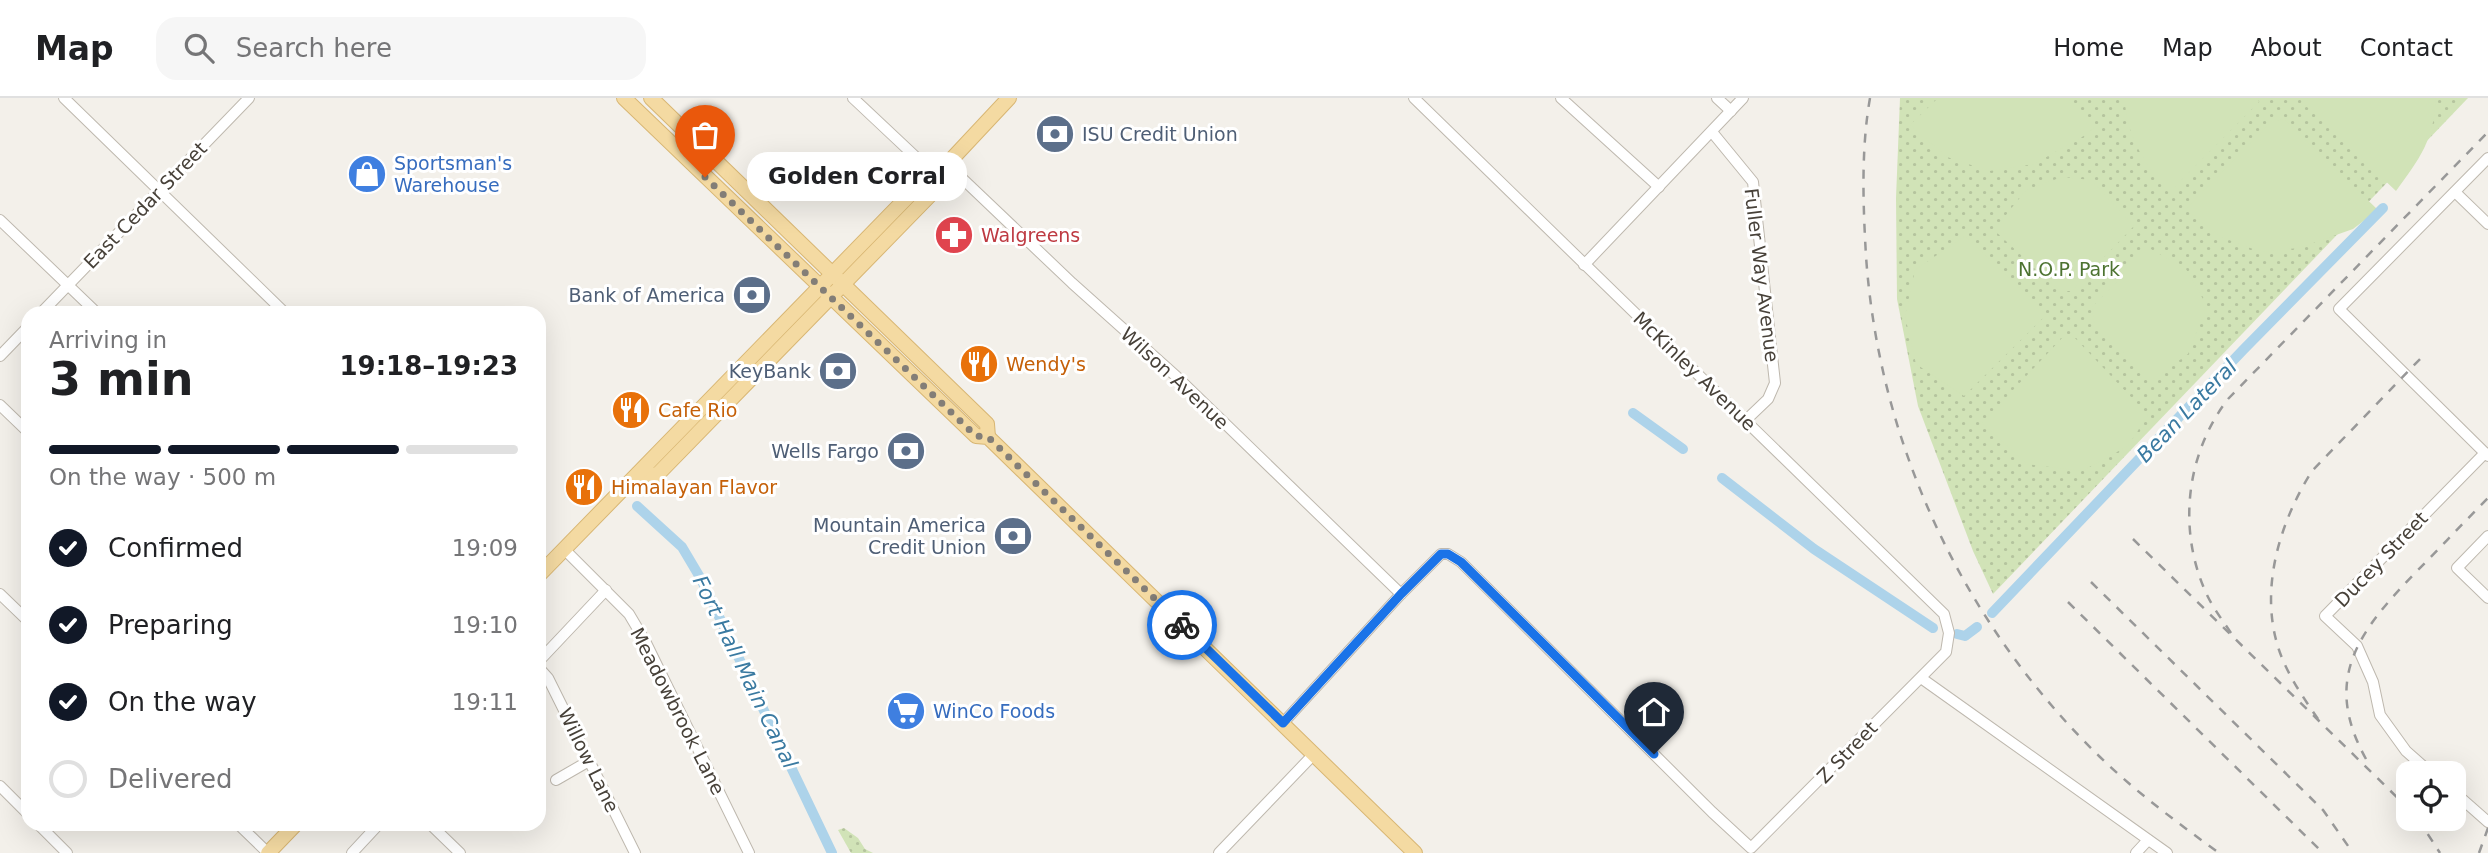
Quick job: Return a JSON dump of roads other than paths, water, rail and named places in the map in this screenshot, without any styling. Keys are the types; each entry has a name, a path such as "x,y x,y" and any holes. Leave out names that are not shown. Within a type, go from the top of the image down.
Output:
{"main road":[{"path":"624,98 976,436 988,437 1415,853"},
{"path":"650,98 987,424 988,437"},
{"path":"546,564 838,279 922,182 936,176 1009,98"},
{"path":"268,853 289,831"}],"street":[{"path":"64,98 278,306"},
{"name":"East Cedar Street","path":"48,306 249,98"},
{"path":"853,98 936,176"},
{"name":"McKinley Avenue","path":"1414,98 1944,614 1949,633 1943,656"},
{"path":"1561,98 1659,187"},
{"path":"1717,98 1731,111"},
{"path":"1584,265 1743,98"},
{"name":"Fuller Way Avenue","path":"1712,132 1753,182 1775,383 1769,399 1746,420"},
{"path":"2486,455 2339,309 2488,158"},
{"name":"Wilson Avenue","path":"947,164 1072,283 1185,385 1401,594"},
{"path":"2455,192 2488,224"},
{"path":"0,220 90,306"},
{"path":"0,356 21,334"},
{"path":"0,405 21,425"},
{"name":"Ducey Street","path":"2417,761 2406,751 2380,715 2373,682 2357,646 2325,617 2486,455"},
{"path":"2488,536 2457,568 2488,598"},
{"name":"Meadowbrook Lane","path":"564,549 629,614 645,640 749,853"},
{"name":"Z Street","path":"1401,594 1441,554 1448,554 1461,562 1751,848 1896,700 1943,656"},
{"path":"546,654 606,590"},
{"path":"0,594 21,614"},
{"path":"1283,723 1401,594"},
{"name":"Willow Lane","path":"546,676 635,853"},
{"path":"1921,678 2167,853"},
{"path":"1219,853 1314,754"},
{"path":"556,780 589,761"},
{"path":"0,786 21,807"},
{"path":"2466,803 2488,822"},
{"path":"45,831 67,853"},
{"path":"245,831 268,853"},
{"path":"352,853 372,831"},
{"path":"437,831 460,853"},
{"path":"2136,853 2148,840"}],"waterway":[{"name":"Bean Lateral","path":"1992,613 2383,208"},
{"name":"Bean Lateral","path":"1633,413 1683,449"},
{"name":"Bean Lateral","path":"1722,478 1814,549 1933,628"},
{"name":"Fort Hall Main Canal","path":"637,506 682,547 701,579 832,853"},
{"name":"Bean Lateral","path":"1957,634 1965,636 1977,627"}],"railway":[{"path":"1870,98 1865,137 1864,197 1866,256 1874,326 1889,395 1910,463 1937,528 1970,590 2008,650 2051,705 2128,783 2219,853"},
{"path":"2231,633 2210,602 2198,572 2189,521 2195,469 2202,445 2214,421 2228,399 2488,132"},
{"path":"2318,719 2298,690 2282,658 2275,634 2271,610 2272,586 2281,538 2289,514 2312,471 2421,358"},
{"path":"2366,759 2353,730 2347,704 2347,679 2353,657 2379,614 2488,498"},
{"path":"2133,539 2396,796"},
{"path":"2091,582 2323,810 2353,853"},
{"path":"2068,602 2323,853"},
{"path":"2479,853 2488,828"},
{"path":"2426,831 2440,853"}],"place":[{"name":"ISU Credit Union","path":"1055,134"},
{"name":"Sportsman's Warehouse","path":"367,174"},
{"name":"Golden Corral","path":"705,177"},
{"name":"Walgreens","path":"954,235"},
{"name":"Bank of America","path":"752,295"},
{"name":"Wendy's","path":"979,364"},
{"name":"KeyBank","path":"838,371"},
{"name":"Cafe Rio","path":"631,410"},
{"name":"Wells Fargo","path":"906,451"},
{"name":"Himalayan Flavor","path":"584,487"},
{"name":"Mountain America Credit Union","path":"1013,536"},
{"name":"WinCo Foods","path":"906,711"}],"park label":[{"name":"N.O.P. Park","path":"2069,269"}]}
